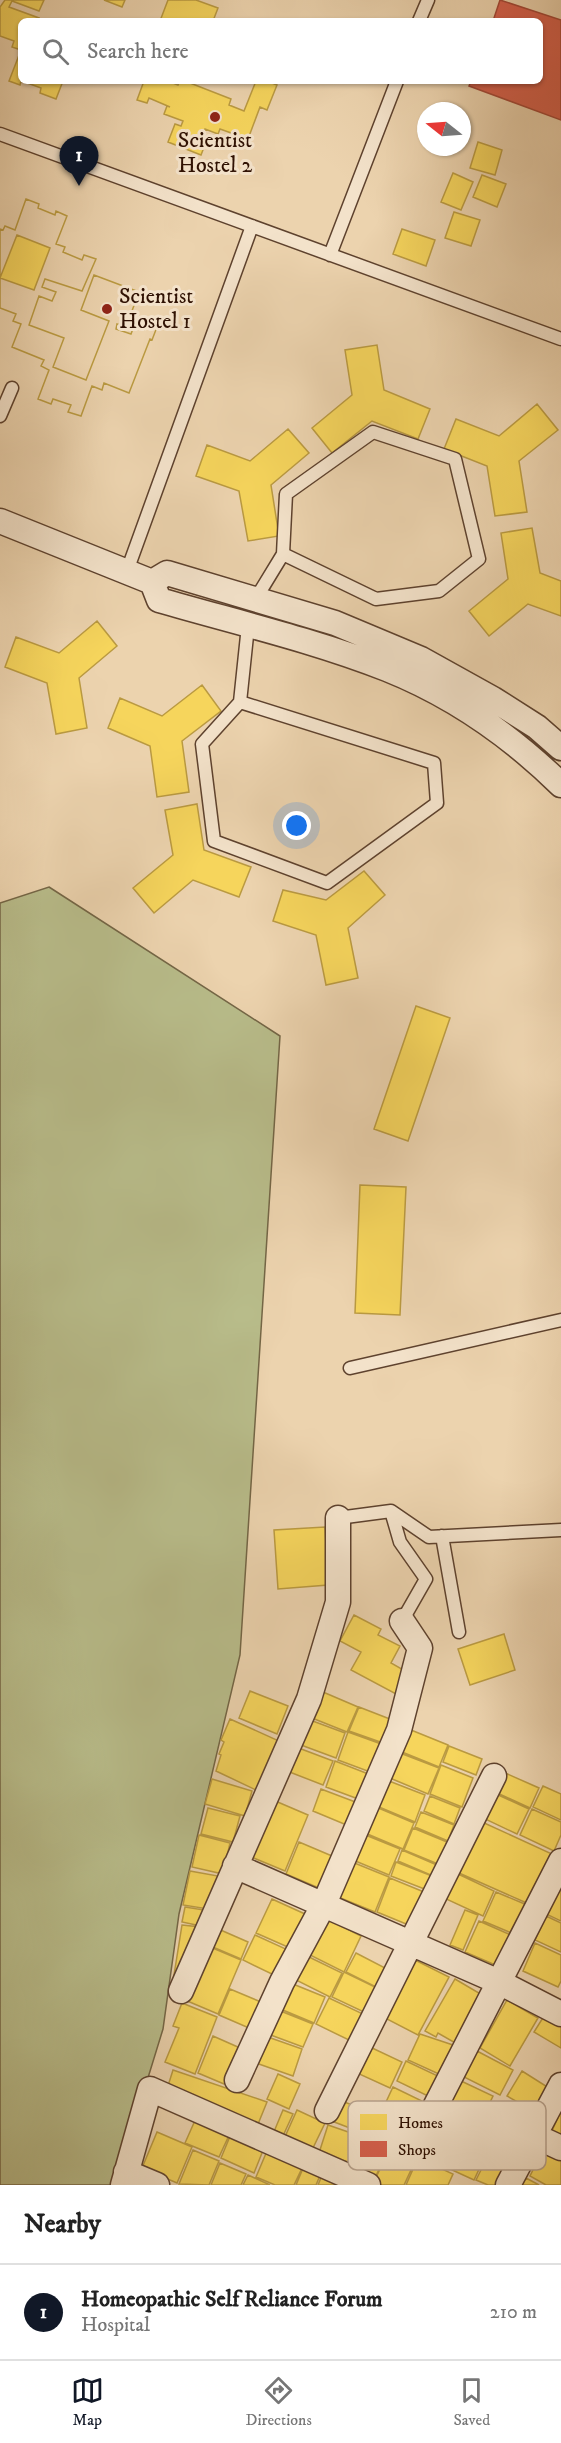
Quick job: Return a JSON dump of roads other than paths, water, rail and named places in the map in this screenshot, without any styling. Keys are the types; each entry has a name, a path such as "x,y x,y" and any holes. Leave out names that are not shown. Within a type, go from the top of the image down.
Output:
{"street":[{"path":"0,521 152,582 159,600 386,669 414,682 448,699 512,741 561,785"},
{"path":"152,582 167,573 335,623 421,659 493,699 537,727 561,748"},
{"path":"248,626 255,600"},
{"path":"181,1991 309,1699 338,1602 338,1518"},
{"path":"237,2080 282,1982 324,1904 399,1730 420,1648 402,1622"},
{"path":"327,2111 494,1776"},
{"path":"438,2101 561,1861"},
{"path":"235,1866 411,1942 499,1982 561,2014"},
{"path":"546,2114 561,2085"},
{"path":"158,2185 124,2179 150,2089 354,2182"},
{"path":"546,2141 561,2148"},
{"path":"508,2185 516,2170"}],"lane":[{"path":"421,18 428,0"},
{"path":"330,255 395,84"},
{"path":"0,134 561,339"},
{"path":"127,571 252,226"},
{"path":"0,416 12,388"},
{"path":"255,600 283,554 286,494 374,432 455,459 479,559 439,591 376,599 283,554"},
{"path":"240,702 434,764 437,803 327,883 214,841 202,744 240,702 248,626"},
{"path":"350,1368 561,1320"},
{"path":"391,1511 400,1542 426,1579 402,1622"},
{"path":"338,1518 391,1511 429,1537 561,1530"},
{"path":"442,1536 459,1632"}],"place":[{"name":"Scientist Hostel 2","path":"215,117"},
{"name":"Homeopathic Self Reliance Forum","path":"79,186"},
{"name":"Scientist Hostel 1","path":"107,309"}]}
